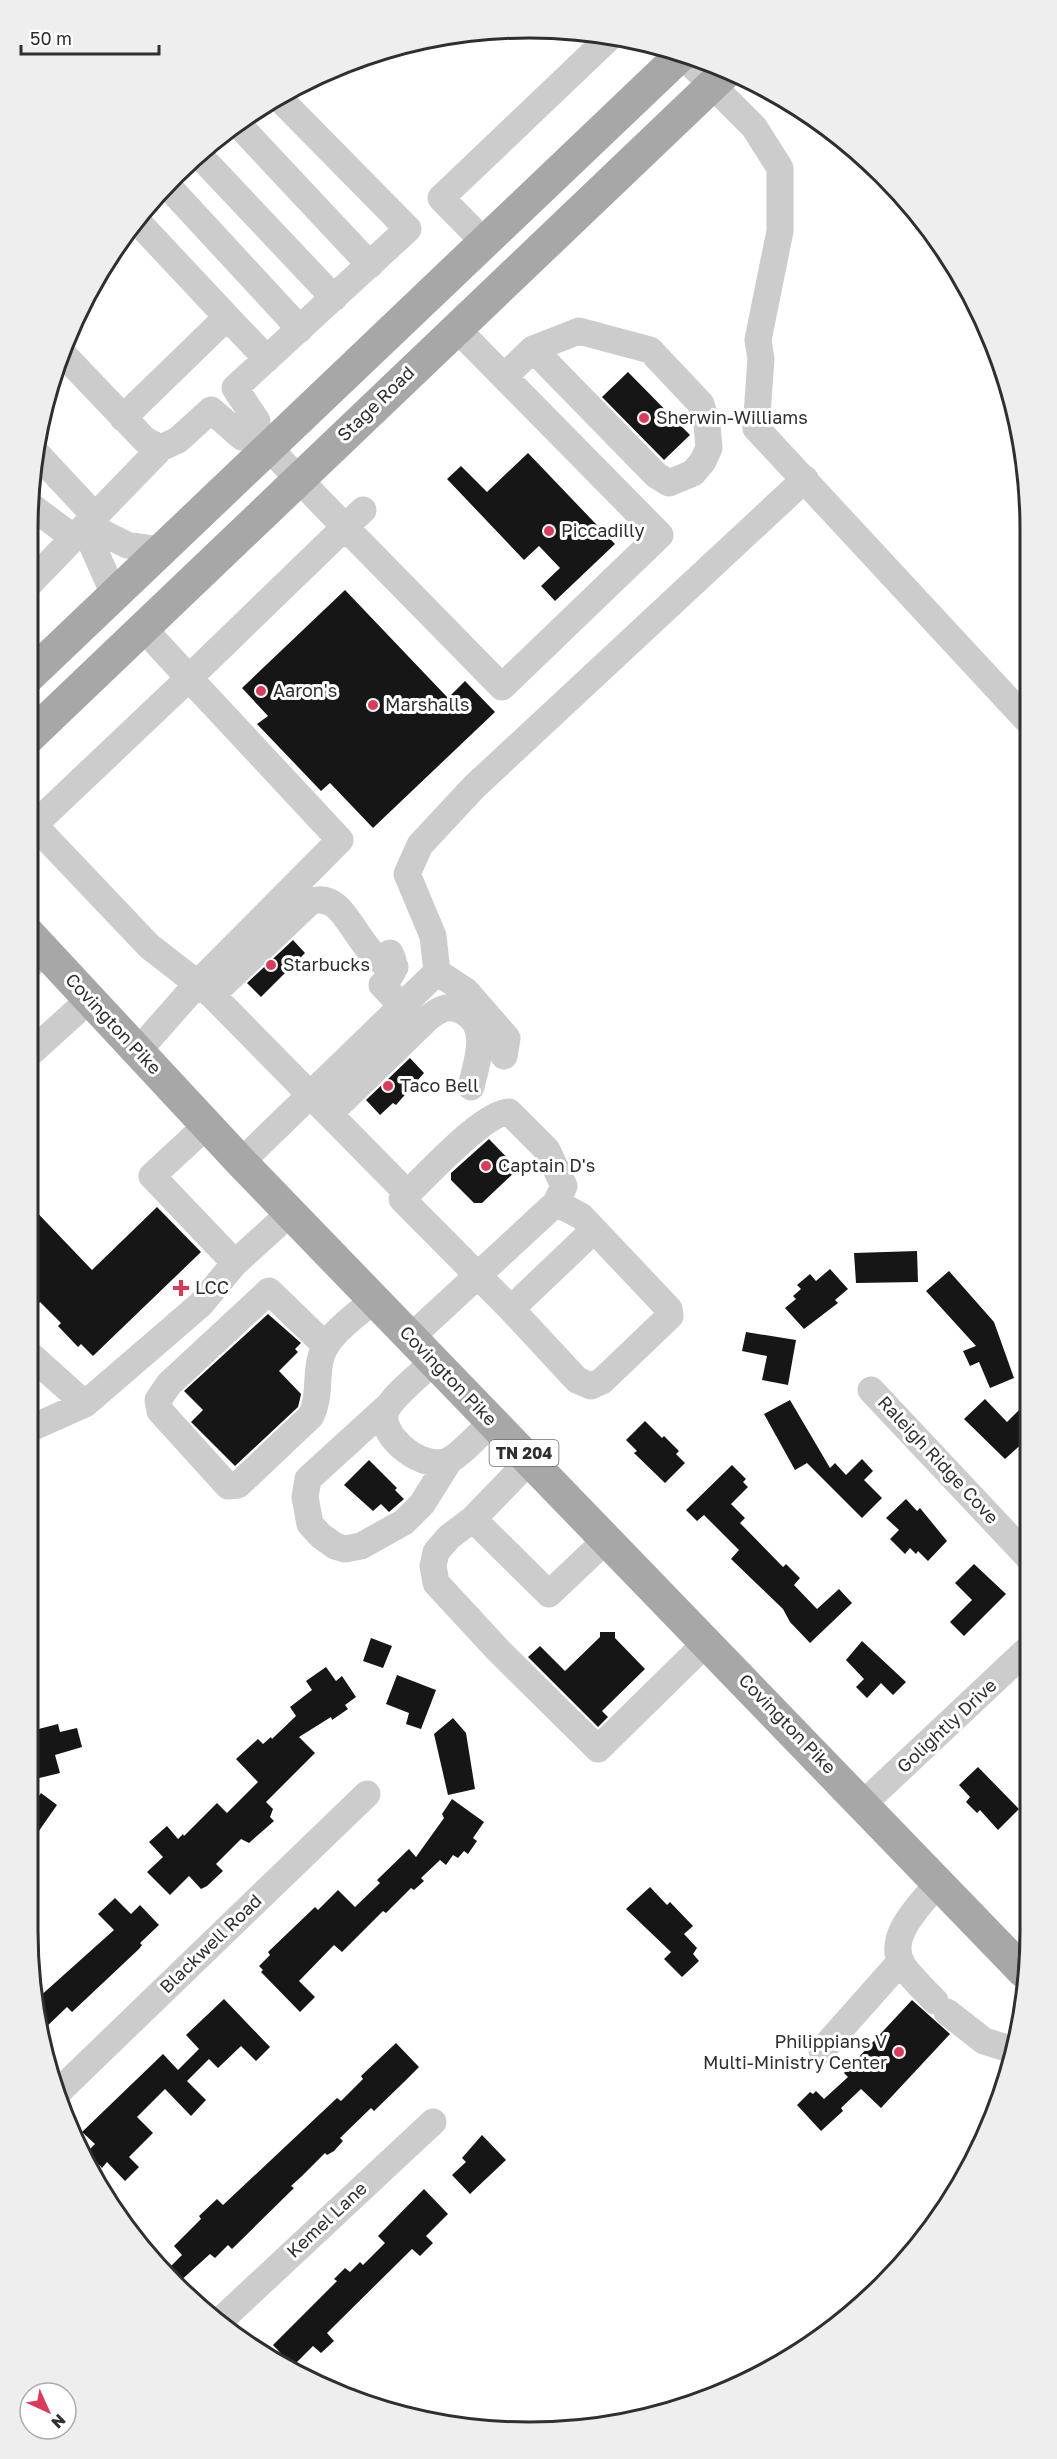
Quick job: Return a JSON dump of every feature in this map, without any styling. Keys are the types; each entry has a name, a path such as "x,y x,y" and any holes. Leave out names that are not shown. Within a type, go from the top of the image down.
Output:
{"main road":[{"path":"38,667 160,550 262,441 484,242 674,60"},
{"name":"Stage Road","path":"38,728 719,79"},
{"name":"Covington Pike","path":"38,954 90,999 290,1213 864,1803 1018,1965"}],"street":[{"path":"38,575 161,448 178,440 212,410 408,230 603,44"},
{"path":"719,79 780,168 780,231 758,340 761,359 756,428 1020,712"},
{"path":"284,103 408,230"},
{"path":"242,130 370,265"},
{"path":"204,160 334,298"},
{"path":"172,191 300,329"},
{"path":"441,198 484,242"},
{"path":"142,226 267,359"},
{"path":"123,418 227,317"},
{"path":"235,388 257,421 262,441 298,478 354,518 502,687 660,535 456,328"},
{"path":"505,376 533,349 579,332 650,350 701,404 707,425 709,448 703,461 693,473 682,480 669,483 656,475 533,349"},
{"path":"68,360 145,440 161,448"},
{"path":"212,410 242,437 262,441"},
{"path":"42,461 85,526 114,594"},
{"path":"437,972 433,936 407,874 420,845 474,787 805,479"},
{"path":"39,509 127,545 160,550"},
{"path":"38,821 354,518"},
{"path":"142,627 340,840 205,989"},
{"path":"38,829 149,946 205,989 408,1194"},
{"path":"138,1051 205,989 310,902 325,899 349,918 361,921 392,955 388,976 402,1006"},
{"path":"241,1161 437,972"},
{"path":"437,972 466,991 507,1038 504,1056"},
{"path":"38,1046 90,999"},
{"path":"330,1113 428,1018 444,1008 453,1007 466,1013 479,1032 479,1050 471,1088"},
{"path":"411,1337 478,1274 556,1203 564,1186 547,1150 509,1112 498,1112 471,1134 402,1199 478,1274 577,1380 591,1386 602,1381 670,1316 669,1309 581,1216 556,1203"},
{"path":"207,1125 152,1176 235,1263"},
{"path":"38,1425 85,1404 201,1304 235,1263 290,1213"},
{"path":"511,1309 594,1230"},
{"path":"325,1345 270,1291 169,1384 158,1400 160,1411 228,1486 238,1485 311,1416 318,1402 319,1362 325,1345 375,1299"},
{"path":"434,1361 308,1479 305,1497 310,1524 335,1546 345,1549 361,1545 404,1522 422,1504 449,1461 493,1421"},
{"path":"38,1362 85,1404"},
{"name":"Raleigh Ridge Cove","path":"872,1390 1020,1548"},
{"path":"387,1407 384,1419 389,1431 406,1452 419,1461 435,1464 449,1461"},
{"path":"530,1460 473,1519 449,1537 436,1552 433,1566 436,1583 498,1650 598,1749 707,1642"},
{"path":"473,1519 549,1594 607,1539"},
{"name":"Golightly Drive","path":"864,1803 1020,1656"},
{"name":"Blackwell Road","path":"64,2087 367,1794"},
{"path":"939,1882 909,1921 898,1941 897,1953 901,1961 941,2007 984,2041 1005,2048"},
{"path":"822,2050 901,1961"},
{"name":"Kemel Lane","path":"225,2316 433,2122"}],"building":[{"name":"Sherwin-Williams","path":"628,372 690,435 664,460 602,397"},
{"name":"Piccadilly","path":"528,453 615,544 555,601 541,586 560,568 539,546 524,560 447,479 461,466 487,492"},
{"name":"Marshalls","path":"345,590 448,698 465,681 495,712 373,828 330,783 321,791 257,724 268,716 242,688"},
{"name":"Starbucks","path":"293,940 305,953 261,997 247,983"},
{"name":"Taco Bell","path":"410,1058 424,1073 396,1105 393,1103 380,1115 366,1100"},
{"name":"Captain D's","path":"489,1139 518,1169 482,1203 474,1203 451,1180 451,1173"},
{"path":"157,1207 201,1252 93,1356 81,1344 78,1347 58,1326 61,1323 40,1302 38,1304 38,1214 92,1270"},
{"path":"917,1251 918,1282 856,1283 854,1253"},
{"path":"830,1269 848,1289 835,1300 838,1303 804,1329 785,1308 796,1299 793,1296 801,1289 797,1285 810,1274 816,1281"},
{"path":"949,1271 994,1322 1014,1378 990,1388 979,1362 970,1366 963,1351 976,1346 926,1291"},
{"path":"268,1314 301,1343 295,1349 298,1352 279,1371 301,1394 300,1399 298,1407 235,1466 191,1422 203,1410 184,1391"},
{"path":"746,1332 796,1340 788,1385 762,1380 767,1356 742,1351"},
{"path":"985,1399 1007,1422 1020,1409 1020,1445 1005,1459 964,1419"},
{"path":"790,1400 830,1468 835,1463 846,1475 862,1459 873,1471 864,1480 882,1498 862,1518 807,1463 795,1470 764,1414"},
{"path":"645,1421 679,1451 676,1454 685,1463 665,1483 634,1453 637,1451 626,1440"},
{"path":"369,1460 397,1488 395,1490 404,1499 389,1512 381,1504 373,1511 344,1485"},
{"path":"732,1465 746,1479 743,1482 748,1487 731,1504 745,1518 740,1523 783,1567 786,1564 800,1578 794,1585 817,1609 839,1589 852,1603 810,1643 790,1622 783,1609 731,1559 739,1550 704,1515 697,1521 686,1510"},
{"path":"906,1499 917,1511 920,1508 947,1541 928,1561 918,1551 916,1554 910,1548 905,1554 890,1539 899,1530 886,1518"},
{"path":"974,1564 1006,1594 964,1636 950,1622 972,1600 955,1583"},
{"path":"600,1632 615,1632 615,1638 645,1669 602,1711 608,1717 598,1727 528,1657 540,1646 565,1671 600,1637"},
{"path":"371,1638 392,1646 383,1668 363,1661"},
{"path":"862,1641 906,1682 893,1695 881,1683 867,1698 856,1687 864,1679 846,1660"},
{"path":"326,1667 336,1681 342,1676 356,1697 345,1705 348,1709 299,1737 315,1753 266,1802 273,1809 270,1817 274,1821 249,1843 241,1839 216,1864 223,1871 207,1886 201,1889 189,1876 170,1895 147,1872 163,1857 149,1842 167,1826 178,1839 183,1834 184,1836 217,1803 227,1813 258,1782 236,1759 258,1739 263,1744 271,1737 272,1739 296,1716 290,1707 312,1690 306,1681"},
{"path":"397,1675 436,1690 421,1729 406,1724 409,1713 386,1704"},
{"path":"453,1718 466,1733 475,1789 448,1795 434,1734"},
{"path":"58,1724 60,1732 77,1728 82,1747 55,1755 60,1773 38,1778 38,1729"},
{"path":"978,1767 1019,1809 998,1830 980,1810 977,1813 966,1802 970,1797 959,1785"},
{"path":"41,1793 57,1805 38,1832 38,1797"},
{"path":"452,1799 484,1822 473,1838 477,1841 468,1854 464,1851 458,1858 453,1855 446,1865 440,1860 421,1878 424,1881 414,1890 411,1888 386,1913 383,1911 342,1952 334,1945 299,1981 315,1997 300,2012 261,1972 263,1970 259,1966 270,1955 268,1952 315,1907 318,1910 338,1890 355,1907 380,1883 377,1880 409,1849 416,1857 444,1818 442,1814"},
{"path":"650,1887 667,1905 670,1902 693,1926 684,1934 697,1948 693,1954 699,1961 682,1977 664,1959 671,1952 626,1909"},
{"path":"115,1898 131,1914 140,1905 159,1925 140,1943 142,1945 139,1949 72,2012 67,2007 47,2026 42,1994 114,1930 98,1914"},
{"path":"224,1999 270,2047 256,2061 241,2046 218,2068 209,2059 187,2081 206,2100 191,2116 165,2089 137,2117 153,2133 129,2157 139,2167 125,2181 107,2162 102,2168 94,2160 89,2150 95,2144 82,2132 163,2054 178,2070 199,2049 186,2035"},
{"name":"Philippians V Multi-Ministry Center","path":"912,2000 950,2034 881,2108 861,2089 841,2108 843,2111 821,2131 797,2105 810,2092 813,2094 816,2091 824,2099 848,2077 844,2073"},
{"path":"396,2043 419,2067 374,2111 371,2108 340,2138 343,2141 334,2151 327,2155 325,2153 291,2186 294,2188 232,2249 228,2245 215,2258 210,2254 182,2279 170,2267 182,2255 174,2246 201,2219 199,2216 217,2199 223,2205 337,2098 341,2101 363,2079 361,2076"},
{"path":"482,2135 506,2160 470,2194 452,2175 466,2162 462,2158"},
{"path":"424,2189 448,2214 426,2236 433,2243 420,2256 412,2249 327,2333 334,2341 321,2353 313,2346 296,2363 284,2357 273,2345 337,2281 334,2279 345,2268 350,2272 360,2262 363,2265 385,2243 378,2236"}],"place":[{"name":"Sherwin-Williams","path":"644,418"},
{"name":"Piccadilly","path":"549,531"},
{"name":"Aaron's","path":"261,691"},
{"name":"Marshalls","path":"373,705"},
{"name":"Starbucks","path":"271,965"},
{"name":"Taco Bell","path":"388,1086"},
{"name":"Captain D's","path":"486,1166"},
{"name":"LCC","path":"181,1288"},
{"name":"Philippians V Multi-Ministry Center","path":"899,2052"}]}
